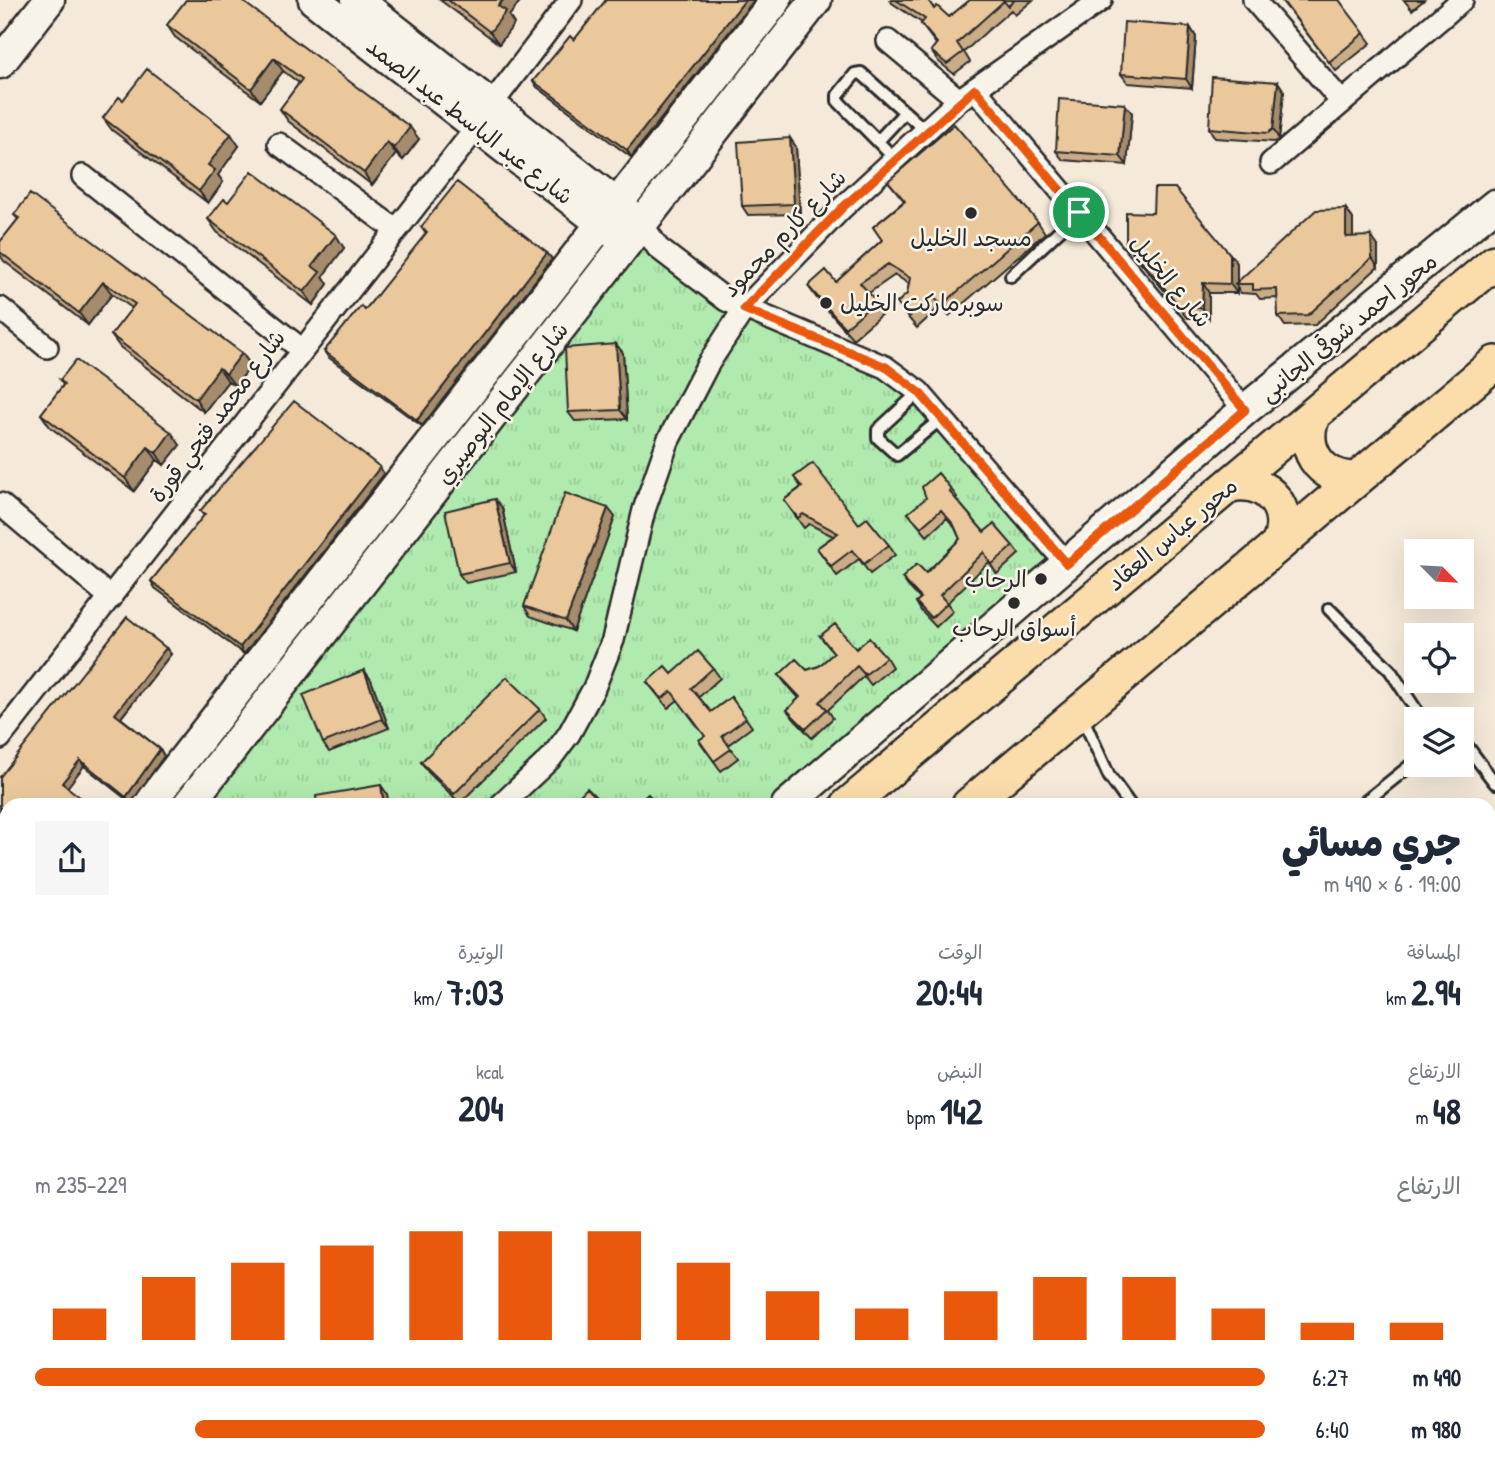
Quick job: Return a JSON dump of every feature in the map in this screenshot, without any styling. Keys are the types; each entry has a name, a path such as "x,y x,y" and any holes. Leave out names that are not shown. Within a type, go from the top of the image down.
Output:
{"main road":[{"name":"محور عباس العقاد","path":"856,798 1495,262"},
{"path":"977,798 1495,363"},
{"path":"1314,414 1308,434 1312,455 1326,471 1335,476 1356,480"},
{"path":"1230,485 1248,483 1273,496 1284,520 1278,545"}],"street":[{"path":"5,47 49,0"},
{"name":"شارع عبد الباسط عبد الصمد","path":"313,0 484,116 642,238"},
{"name":"شارع عبد الباسط عبد الصمد","path":"357,0 484,116"},
{"name":"شارع محمد فتحي قورة","path":"0,738 396,230 571,0"},
{"name":"شارع الإمام البوصيري","path":"153,798 776,0"},
{"name":"شارع الإمام البوصيري","path":"194,798 642,238 816,0"},
{"name":"شارع كارم محمود","path":"512,798 551,758 569,734 594,688 613,640 644,510 668,441 708,364 744,309 842,208 967,94 1101,0"},
{"path":"1254,0 1341,101"},
{"path":"1270,163 1462,0"},
{"name":"شارع الخليل","path":"888,41 967,94 1079,212 1245,410"},
{"path":"279,144 396,230"},
{"path":"83,176 301,349"},
{"name":"محور احمد شوقى الجانبى","path":"795,798 1245,410 1495,205"},
{"path":"642,238 726,300 886,367 919,392 1067,564"},
{"path":"0,308 47,346"},
{"path":"0,504 111,597"}],"lane":[{"path":"895,159 838,99 855,74 861,73 926,131"},
{"path":"878,141 905,112"},
{"path":"1011,276 1079,212"},
{"path":"919,392 878,430 877,438 897,455 942,418"},
{"path":"1329,609 1390,670 1414,707"},
{"path":"1080,711 1109,776 1125,798"},
{"path":"1474,755 1495,783"},
{"path":"1370,798 1404,771"}],"green space":[{"path":"627,243 658,248 718,295 885,367 1067,564 795,798 193,798"}],"building":[{"path":"186,0 241,0 410,127 394,148 387,142 364,173 280,109 302,79 274,58 251,89 167,25"},
{"path":"448,0 503,0 498,6 506,11 490,32"},
{"path":"606,0 745,0 627,150 533,81 570,36 574,40"},
{"path":"896,0 928,0 934,9 937,6 949,17 970,0 1015,0 1008,6 1004,1 957,43 963,52 947,64 931,51 937,43 921,24 925,19"},
{"path":"1282,0 1339,0 1364,33 1329,62"},
{"path":"1124,22 1190,27 1186,79 1121,74"},
{"path":"147,69 231,134 208,165 215,170 199,191 103,118 119,97 123,100"},
{"path":"1212,77 1278,82 1273,129 1268,133 1209,128"},
{"path":"1059,99 1125,104 1120,156 1056,151"},
{"path":"954,124 1038,222 942,305 932,296 909,317 897,303 907,294 910,278 888,264 860,283 876,301 845,328 808,286 826,270 836,282 882,240 873,227 905,201 888,181"},
{"path":"790,138 794,204 742,206 738,142"},
{"path":"252,171 336,235 312,266 320,272 304,292 208,219 224,199 228,202"},
{"path":"457,182 547,253 417,420 324,351 361,306 365,310 427,232 421,227"},
{"path":"1154,188 1175,188 1230,254 1230,284 1203,283 1202,308 1181,308 1126,242 1126,212 1153,213"},
{"path":"30,194 242,353 226,374 219,368 196,399 111,335 135,304 103,282 79,313 0,252 0,242 19,218 14,215"},
{"path":"1346,209 1346,237 1371,236 1372,258 1308,315 1278,316 1277,289 1253,290 1253,284 1235,284 1316,210"},
{"path":"616,344 620,410 568,412 565,348"},
{"path":"76,360 171,432 156,453 148,447 125,478 41,414 64,384 60,380"},
{"path":"294,401 380,467 240,647 151,581 205,514 200,511"},
{"path":"813,463 859,524 867,518 889,545 864,564 852,550 831,566 817,548 838,533 803,514 798,518 784,500 802,487 794,477"},
{"path":"938,473 951,489 949,491 984,532 994,524 1013,546 991,565 984,552 940,595 947,603 931,618 916,602 921,598 902,578 917,564 926,573 960,539 954,525 941,510 921,527 908,513 926,498 922,487"},
{"path":"565,493 608,508 566,621 524,606"},
{"path":"495,499 510,563 459,574 445,511"},
{"path":"127,617 166,648 115,714 160,749 126,797 80,760 62,783 81,798 0,798 0,777"},
{"path":"835,624 856,649 869,638 886,657 865,675 857,666 820,702 827,709 806,729 787,710 800,697 779,675 796,659 807,670 819,666 834,653 820,636"},
{"path":"698,651 713,668 691,688 711,712 731,697 746,718 722,736 731,749 714,761 699,740 705,736 671,691 662,699 647,682 665,666 672,674"},
{"path":"364,670 382,719 323,743 303,695"},
{"path":"507,677 540,709 454,794 421,762"},
{"path":"381,785 383,798 316,798"},
{"path":"587,788 597,798 577,798"}],"place":[{"name":"مسجد الخليل","path":"971,213"},
{"name":"سوبرماركت الخليل","path":"826,303"},
{"name":"الرحاب","path":"1041,579"},
{"name":"أسواق الرحاب","path":"1014,603"}],"route":[{"path":"975,89 1079,212 1245,410 1067,564 919,392 886,367 744,309 842,208 959,100 975,89"}]}
